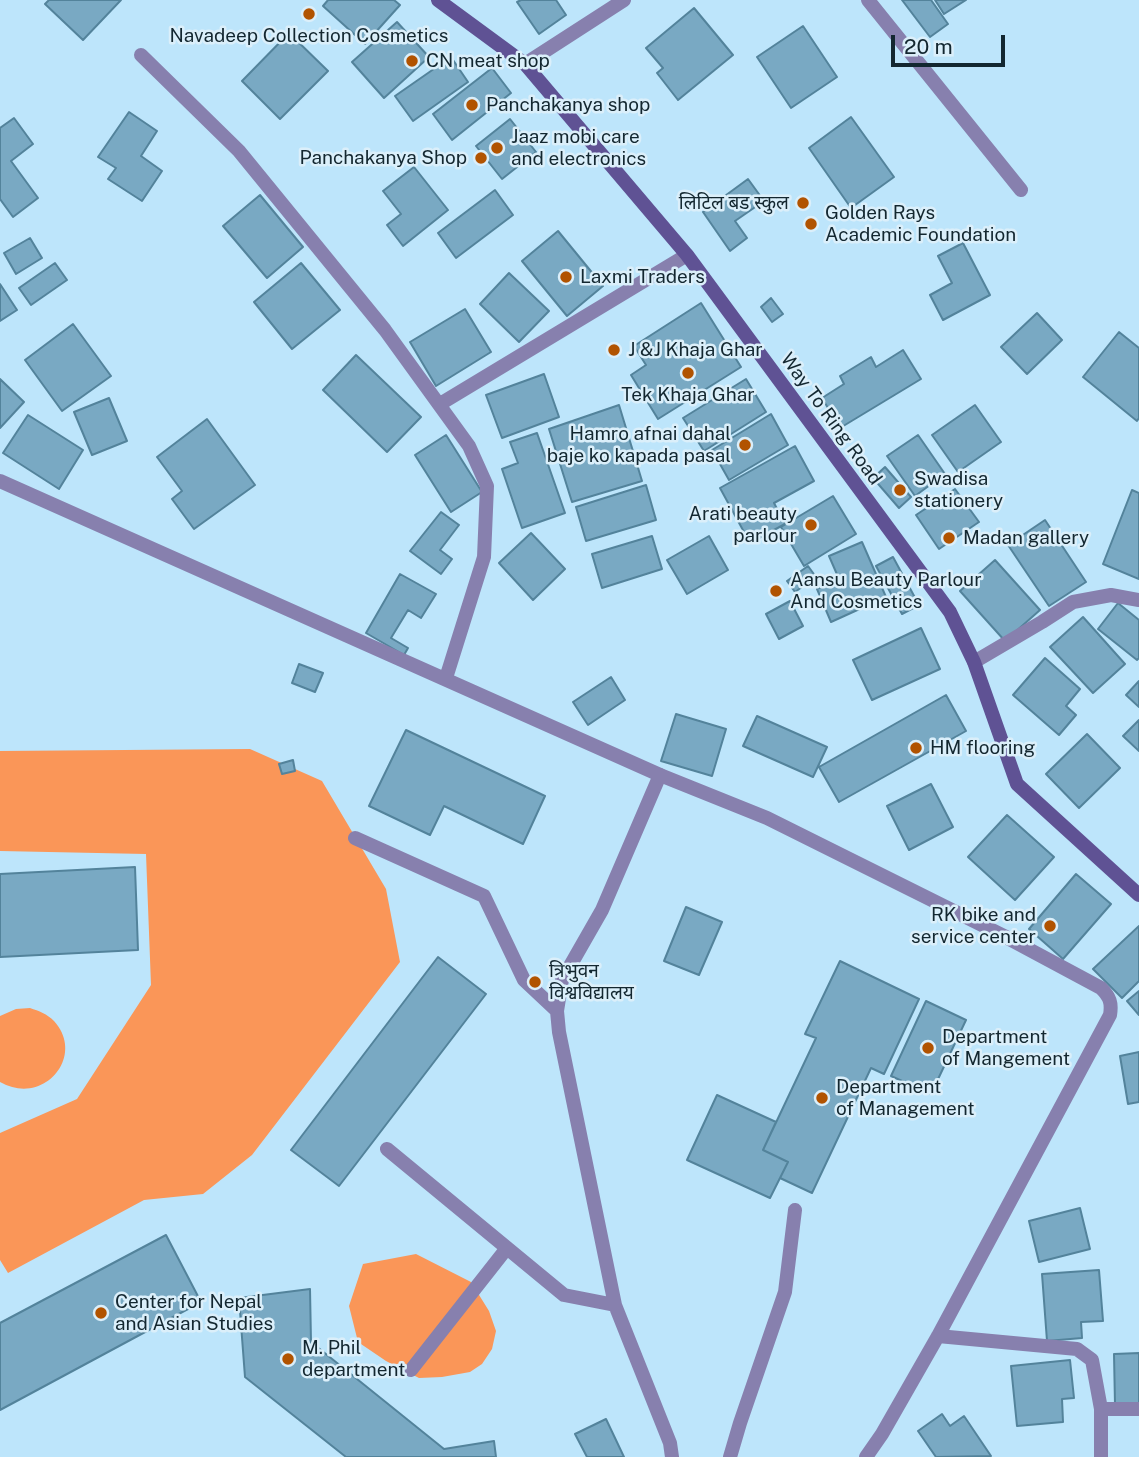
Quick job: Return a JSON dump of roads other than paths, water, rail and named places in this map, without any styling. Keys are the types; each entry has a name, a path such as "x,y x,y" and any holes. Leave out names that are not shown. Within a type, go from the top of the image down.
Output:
{"street":[{"name":"Way To Ring Road","path":"438,0 525,64 687,255 950,612 974,662 1017,784 1139,895"},
{"path":"525,64 624,0"},
{"path":"868,0 1021,190"},
{"path":"141,55 239,151 385,330 469,446 487,486 484,557 446,678"},
{"path":"440,404 687,255"},
{"path":"0,481 660,775 767,818 1004,936 1107,993 1112,1003 1110,1015 938,1336 866,1457"},
{"path":"974,662 1073,602 1111,595 1139,600"},
{"path":"660,775 602,910 562,980 557,1012 615,1305 670,1443 672,1457"},
{"path":"355,838 484,896 524,980 557,1012"},
{"path":"387,1149 564,1295 615,1305"},
{"path":"730,1457 785,1292 795,1210"},
{"path":"411,1370 507,1248"},
{"path":"938,1336 1076,1349 1092,1360 1101,1409 1101,1457"},
{"path":"1101,1409 1139,1409"}],"place":[{"name":"Navadeep Collection Cosmetics","path":"309,14"},
{"name":"CN meat shop","path":"412,61"},
{"name":"Panchakanya shop","path":"472,105"},
{"name":"Jaaz mobi care and electronics","path":"497,148"},
{"name":"Panchakanya Shop","path":"481,158"},
{"name":"लिटिल बड स्कुल","path":"803,203"},
{"name":"Golden Rays Academic Foundation","path":"811,224"},
{"name":"Laxmi Traders","path":"566,277"},
{"name":"J &J Khaja Ghar","path":"614,350"},
{"name":"Tek Khaja Ghar","path":"688,373"},
{"name":"Hamro afnai dahal baje ko kapada pasal","path":"745,445"},
{"name":"Swadisa stationery","path":"900,490"},
{"name":"Arati beauty parlour","path":"811,525"},
{"name":"Madan gallery","path":"949,538"},
{"name":"Aansu Beauty Parlour And Cosmetics","path":"776,591"},
{"name":"HM flooring","path":"916,748"},
{"name":"RK bike and service center","path":"1050,926"},
{"name":"त्रिभुवन विश्वविद्यालय","path":"535,982"},
{"name":"Department of Mangement","path":"928,1048"},
{"name":"Department of Management","path":"822,1098"},
{"name":"Center for Nepal and Asian Studies","path":"101,1313"},
{"name":"M. Phil department","path":"288,1359"}]}
